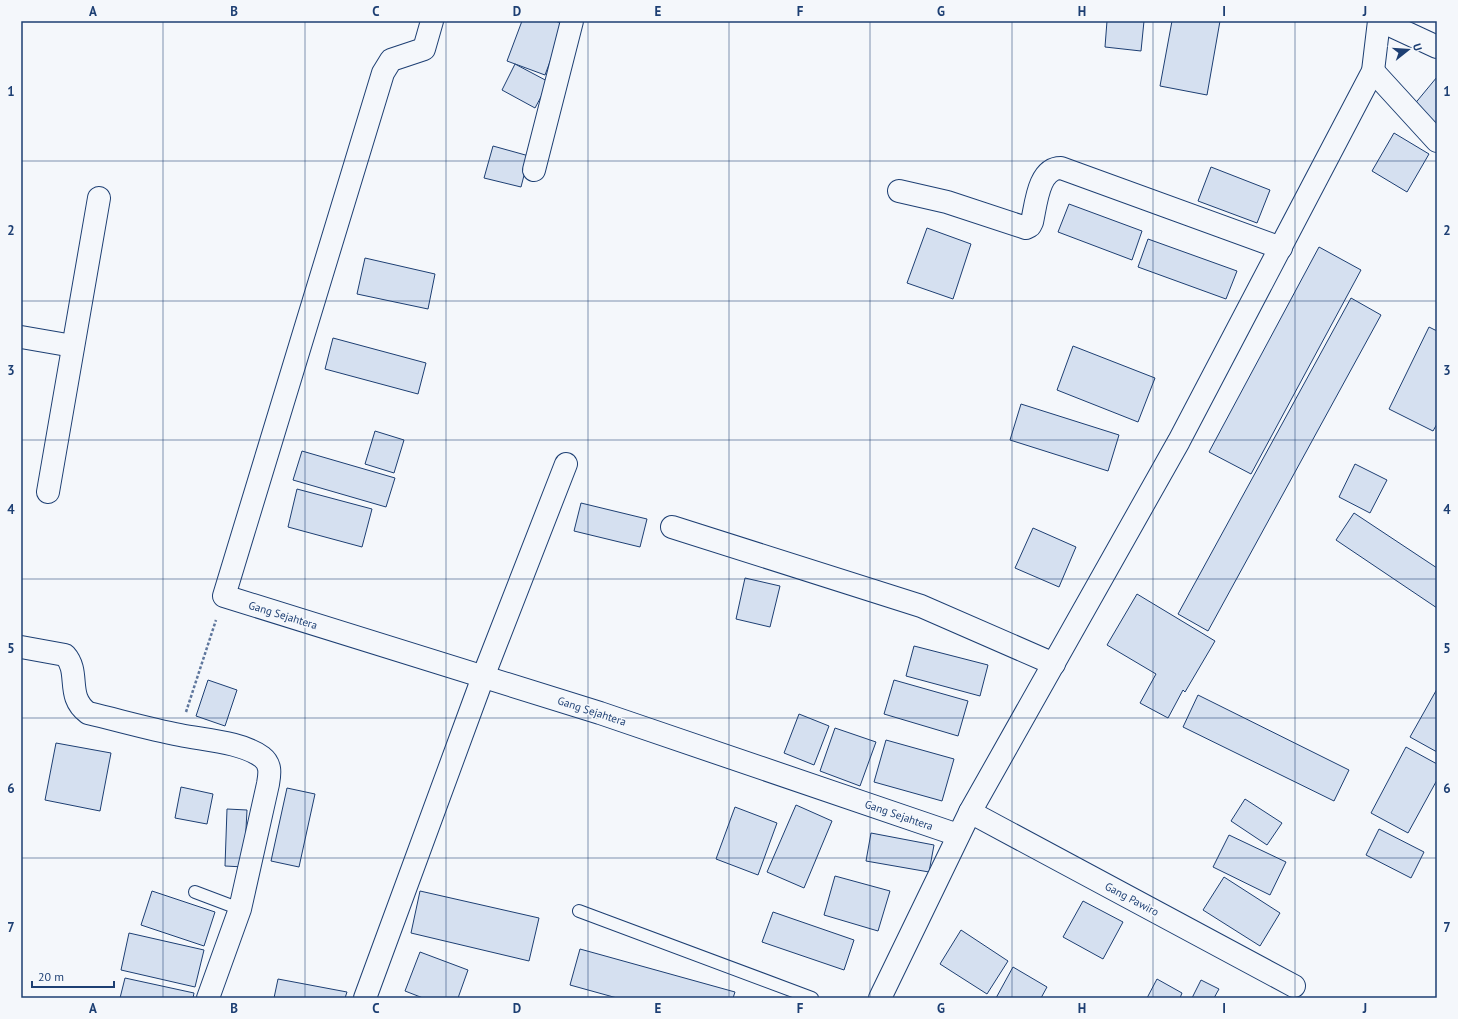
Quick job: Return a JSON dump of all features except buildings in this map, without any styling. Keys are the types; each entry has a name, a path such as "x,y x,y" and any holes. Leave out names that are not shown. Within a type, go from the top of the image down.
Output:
{"street":[{"path":"224,596 383,73 391,60 424,49 432,21"},
{"path":"534,170 572,21"},
{"path":"880,998 970,812 1179,441 1374,71 1380,21 1437,47"},
{"path":"1374,71 1437,141"},
{"path":"899,191 947,202 1026,228 1032,222 1045,176 1055,168 1061,168 1281,248"},
{"path":"48,492 99,198"},
{"path":"21,337 73,346"},
{"path":"366,998 483,677 566,464"},
{"path":"672,527 921,606 1054,664"},
{"name":"Gang Sejahtera","path":"224,596 600,713 958,835"},
{"path":"21,647 65,655 72,667 75,694 79,706 88,713 179,735 241,747 261,756 267,762 270,770 240,909 208,998"},
{"name":"Gang Pawiro","path":"970,812 1294,986"}],"lane":[{"path":"195,892 240,909"},
{"path":"579,911 812,998"}],"path":[{"path":"179,735 224,596"}]}
